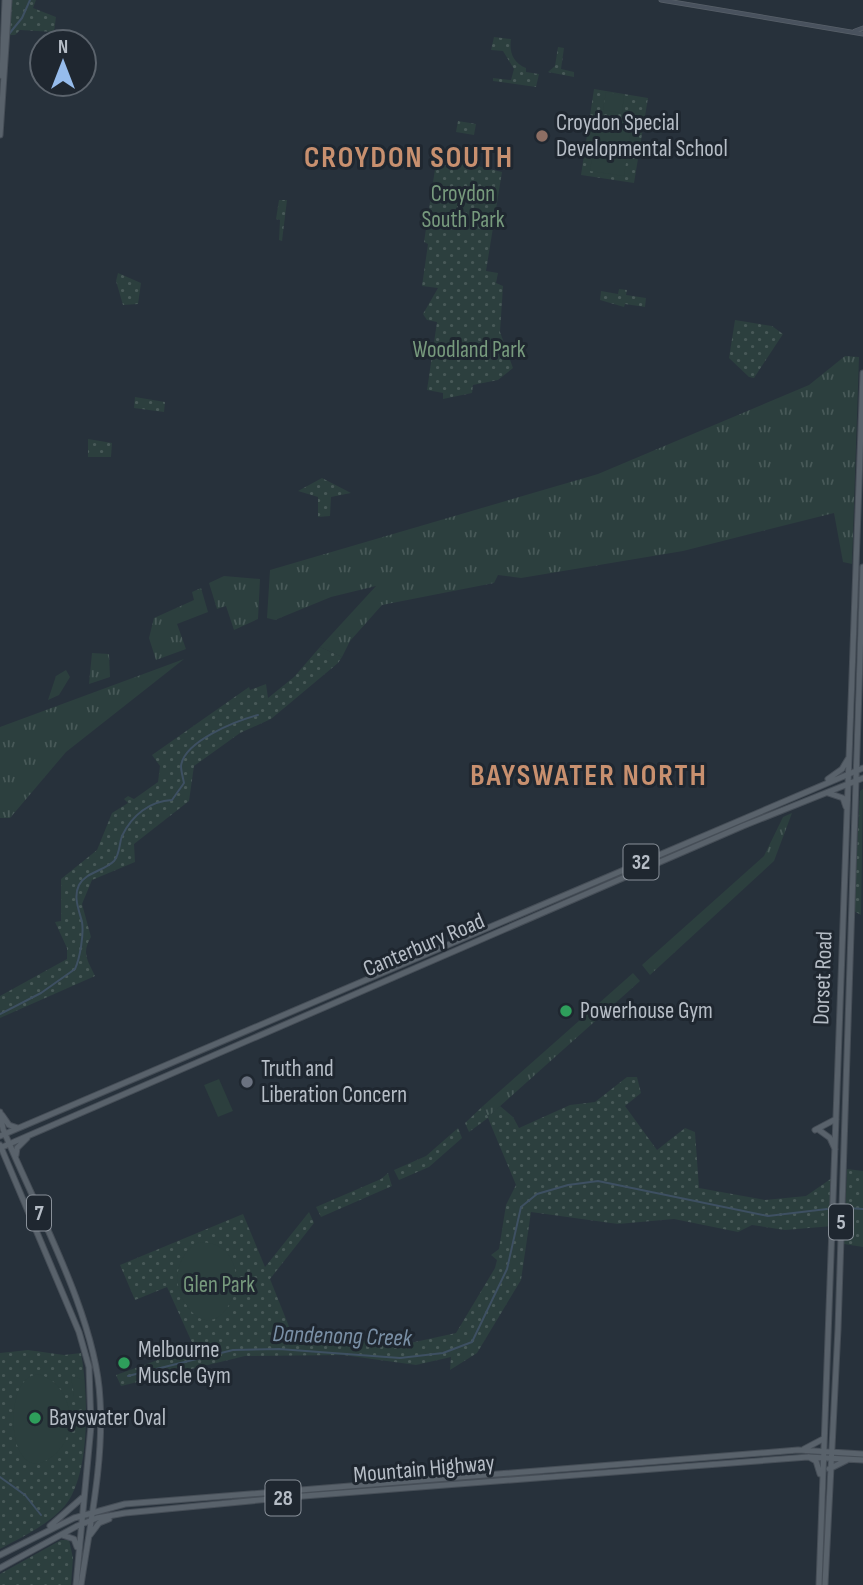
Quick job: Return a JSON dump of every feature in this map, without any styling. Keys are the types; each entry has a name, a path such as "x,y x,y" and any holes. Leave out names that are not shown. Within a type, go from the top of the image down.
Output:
{"main road":[{"path":"0,135 7,0"},
{"path":"661,0 849,31 863,31"},
{"path":"849,31 863,31"},
{"name":"Dorset Road","path":"825,1585 829,1469 824,1438 849,756 860,560 863,373"},
{"name":"Dorset Road","path":"819,1585 822,1480 827,1453 838,1329 856,793 860,779 858,751 863,567"},
{"path":"858,751 863,759"},
{"path":"820,785 842,769 849,756"},
{"name":"Canterbury Road","path":"3,1135 860,770"},
{"name":"Canterbury Road","path":"0,1147 699,845 860,779"},
{"path":"856,793 863,785"},
{"path":"825,793 839,795 847,810"},
{"path":"696,838 699,845"},
{"path":"598,880 600,889"},
{"path":"472,934 478,941"},
{"path":"270,1021 272,1029"},
{"path":"85,1100 91,1108"},
{"path":"0,1110 8,1123 19,1128"},
{"name":"7","path":"0,1110 3,1135 9,1143 69,1283 92,1366 91,1426 78,1558 78,1585"},
{"path":"836,1152 830,1138 817,1130 837,1118"},
{"path":"17,1161 17,1148 32,1133"},
{"name":"7","path":"0,1147 98,1381 100,1426 88,1537 78,1585"},
{"path":"0,1157 13,1177"},
{"path":"52,1266 60,1262"},
{"path":"60,1286 69,1283"},
{"path":"830,1329 838,1329"},
{"path":"91,1426 100,1426"},
{"path":"798,1450 824,1438"},
{"name":"Mountain Highway","path":"388,1486 566,1476 798,1450 863,1457"},
{"name":"Mountain Highway","path":"2,1554 45,1531 111,1506 388,1486 553,1469 808,1457 827,1453 863,1457"},
{"path":"808,1457 816,1461 822,1480"},
{"path":"829,1469 853,1458"},
{"path":"553,1469 566,1476"},
{"path":"93,1493 97,1503 111,1506"},
{"path":"45,1531 75,1507 84,1494"},
{"name":"Mountain Highway","path":"0,1568 90,1521 125,1513 291,1494"},
{"path":"152,1502 154,1506 177,1507"},
{"path":"138,1512 141,1503"},
{"path":"88,1537 99,1523 125,1513"},
{"path":"59,1535 74,1539 78,1558"},
{"path":"2,1554 9,1563"}],"green space":[{"path":"10,0 36,0 33,8 56,17 55,28 28,28 28,30 20,30 15,35 9,35"},
{"path":"494,37 511,39 511,53 515,60 526,68 526,72 539,74 536,87 493,81 493,78 511,80 514,69 503,51 491,50"},
{"path":"558,47 564,48 561,69 574,72 574,77 548,72 555,66"},
{"path":"594,89 648,98 634,183 581,175"},
{"path":"606,92 624,95 622,113 603,110"},
{"path":"458,121 476,124 474,135 456,132"},
{"path":"597,124 631,129 624,176 590,171"},
{"path":"437,156 502,172 486,271 498,273 496,283 503,286 500,332 513,368 498,380 473,385 472,393 443,399 443,393 427,390 437,322 427,320 423,314 438,288 422,286 428,244 424,242"},
{"path":"279,200 287,200 282,241 279,240 280,220 276,219"},
{"path":"118,273 141,283 138,304 123,305 116,281"},
{"path":"619,289 627,290 626,295 646,298 645,307 625,304 624,307 600,300 601,291 618,294"},
{"path":"735,320 772,326 783,334 754,378 749,377 729,358"},
{"path":"845,356 859,357 852,564 843,562 834,513 683,551 521,578 498,575 494,583 382,605 350,641 342,657 320,647 376,586 331,597 275,620 267,618 270,570 598,474 809,385"},
{"path":"135,397 165,402 164,412 134,408"},
{"path":"88,439 112,443 111,457 88,457"},
{"path":"322,478 351,493 331,497 330,516 318,517 318,497 298,491"},
{"path":"224,576 260,579 258,619 234,630 226,606 217,609 209,583"},
{"path":"201,588 208,612 177,624 186,649 156,660 149,638 154,618 194,600 192,592"},
{"path":"320,647 342,657 271,719 240,733 194,766 189,801 134,844 135,862 92,880 82,904 91,937 86,948 87,957 95,976 0,1018 0,996 67,959 67,948 55,922 61,921 61,879 97,850 112,813 128,803 124,799 128,796 134,799 158,782 160,766 152,755 249,687 250,690 266,684 268,698 294,677"},
{"path":"92,653 109,654 110,677 89,684"},
{"path":"184,659 66,752 10,818 0,818 0,727"},
{"path":"66,670 70,677 59,695 48,700 56,676"},
{"path":"863,789 861,915 854,911 860,791"},
{"path":"792,813 774,861 650,975 642,965 764,856 783,817"},
{"path":"633,973 640,981 488,1117 483,1106"},
{"name":"Glen Park","path":"627,1077 637,1077 641,1093 625,1106 657,1150 685,1128 695,1132 699,1188 765,1200 806,1196 832,1178 833,1226 785,1230 752,1225 738,1232 674,1219 618,1224 531,1212 521,1280 477,1353 450,1370 451,1357 416,1365 343,1355 245,1356 121,1386 116,1375 194,1347 167,1287 135,1300 120,1265 243,1214 265,1267 309,1212 314,1223 270,1279 294,1339 344,1336 383,1345 401,1345 456,1333 495,1268 497,1260 491,1255 499,1249 506,1205 516,1185 488,1118 469,1132 465,1123 483,1106 488,1117 500,1106 513,1117 519,1128 570,1105 595,1102"},
{"path":"219,1079 233,1111 218,1117 204,1085"},
{"path":"458,1128 462,1138 429,1167 399,1180 394,1170 426,1156"},
{"path":"847,1169 863,1171 863,1247 844,1244"},
{"path":"388,1173 392,1186 321,1217 316,1207 381,1179"},
{"name":"Glen Park","path":"199,1242 220,1247 232,1261 236,1278 233,1296 225,1311 213,1319 199,1318 185,1303 178,1286 181,1261"},
{"path":"28,1350 64,1355 81,1353 86,1408 84,1451 75,1489 61,1510 45,1523 0,1549 0,1353"},
{"name":"Bayswater Oval","path":"41,1375 60,1389 66,1400 70,1423 62,1446 54,1455 38,1463 26,1459 18,1446 14,1408 19,1390 28,1378"},
{"path":"71,1376 84,1380 85,1396 74,1396"},
{"path":"61,1540 69,1540 73,1558 71,1585 0,1585 0,1574"}],"waterway":[{"path":"9,34 22,18 30,0"},
{"path":"0,1014 41,993 75,969 82,933 77,899 79,885 86,877 114,861 122,836 142,810 156,803 172,800 184,783 181,766 191,748 212,733 258,715"},
{"name":"Dandenong Creek","path":"128,1376 233,1350 279,1349 400,1358 443,1353 472,1342 507,1269 521,1207 537,1194 568,1185 598,1181 768,1216 827,1209"},
{"name":"Dandenong Creek","path":"847,1208 863,1209"},
{"path":"0,1477 25,1495 41,1515"}],"place":[{"name":"Croydon Special Developmental School","path":"542,136"},
{"name":"Powerhouse Gym","path":"566,1011"},
{"name":"Truth and Liberation Concern","path":"247,1082"},
{"name":"Melbourne Muscle Gym","path":"124,1363"},
{"name":"Bayswater Oval","path":"35,1418"}],"district":[{"name":"CROYDON SOUTH","path":"409,158"},
{"name":"BAYSWATER NORTH","path":"589,776"}],"park label":[{"name":"Croydon South Park","path":"463,207"},
{"name":"Woodland Park","path":"469,350"}]}
